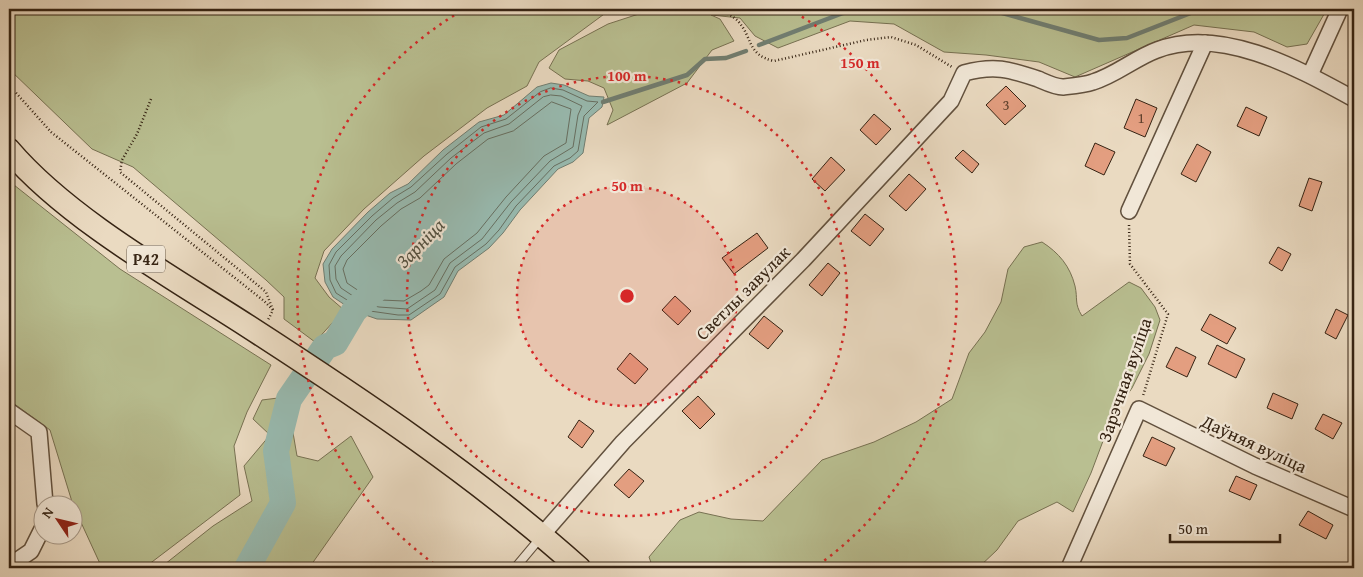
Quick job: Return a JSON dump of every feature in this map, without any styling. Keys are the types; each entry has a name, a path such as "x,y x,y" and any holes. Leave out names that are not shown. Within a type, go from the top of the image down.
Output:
{"main road":[{"name":"Р42","path":"9,150 52,192 105,232 404,429 473,479 548,528 579,568"}],"street":[{"path":"1310,75 1340,9"},
{"path":"964,73 979,69 1007,68 1060,87 1093,82 1157,50 1184,42 1205,43 1242,48 1310,75 1354,99"},
{"path":"1129,211 1205,43"},
{"name":"Светлы завулак","path":"548,528 622,442 803,260 950,101 964,73"},
{"name":"Даўняя вуліца","path":"1139,409 1255,466 1354,509"},
{"name":"Зарэчная вуліца","path":"1069,568 1139,409"},
{"path":"9,411 39,432 43,494"},
{"path":"9,566 31,551 34,544"}],"lane":[{"path":"515,568 548,528"}],"path":[{"path":"718,9 738,21 754,51 763,58 774,61 866,40 891,37 916,45 964,73"},
{"path":"9,85 50,132 273,310"},
{"path":"151,99 137,134 122,160 120,172 266,292 273,310 261,334"},
{"name":"Зарэчная вуліца","path":"1129,211 1130,264 1168,314 1139,409"}],"green space":[{"path":"9,9 611,9 539,62 527,86 487,108 424,156 364,209 324,251 315,278 329,297 344,310 315,342 284,319 284,297 266,280 133,167 92,149 9,69"},
{"path":"644,9 1327,9 1307,44 1287,47 1254,32 1194,25 1075,77 1039,62 944,52 894,24 850,21 778,48 755,36 740,18 711,15 720,19 734,41 712,50 687,83 607,125 613,110 604,88 588,81 565,79 549,68 559,50 608,24 651,10"},
{"path":"9,181 120,269 271,365 247,412 234,446 240,495 144,568 102,568 82,525 82,494 70,494 50,430 9,400"},
{"path":"1042,242 1059,255 1067,266 1075,286 1077,304 1082,316 1129,282 1141,288 1155,307 1160,320 1149,354 1132,388 1112,417 1091,473 1073,512 1057,502 1018,521 997,550 978,568 653,568 649,557 680,520 699,512 731,519 763,521 822,460 874,442 916,422 952,399 969,353 985,332 1001,302 1008,269 1024,247"},
{"path":"278,398 290,415 297,456 318,461 351,436 373,477 309,568 160,568 213,526 252,501 244,466 270,435 253,419 262,400"}],"water":[{"path":"551,83 564,85 589,96 604,97 602,107 589,118 583,153 573,162 558,169 520,210 489,248 458,271 444,297 411,320 377,319 354,311 333,297 325,282 323,264 332,249 368,212 390,193 408,184 443,150 479,122 504,115 537,87"}],"building":[{"path":"1006,86 1026,106 1005,125 986,105"},
{"path":"1136,99 1157,108 1145,137 1124,128"},
{"path":"1246,107 1267,117 1259,136 1237,126"},
{"path":"874,114 891,129 876,145 860,130"},
{"path":"1095,143 1115,152 1104,175 1085,166"},
{"path":"1197,144 1211,152 1196,182 1181,174"},
{"path":"963,150 979,164 972,173 955,158"},
{"path":"831,157 845,170 825,191 812,179"},
{"path":"909,174 926,189 906,211 889,196"},
{"path":"1309,178 1322,182 1312,211 1299,206"},
{"path":"865,214 884,229 870,246 851,231"},
{"path":"757,233 768,248 734,274 722,258"},
{"path":"1278,247 1291,254 1282,271 1269,263"},
{"path":"828,263 840,273 822,296 809,285"},
{"path":"675,296 691,311 678,325 662,310"},
{"path":"1336,309 1348,315 1336,339 1325,333"},
{"path":"1210,314 1236,328 1227,344 1201,330"},
{"path":"764,316 783,331 768,349 749,334"},
{"path":"1217,345 1245,359 1236,378 1208,364"},
{"path":"1176,347 1196,357 1187,377 1166,367"},
{"path":"630,353 648,369 635,384 617,369"},
{"path":"1273,393 1298,404 1292,419 1267,408"},
{"path":"698,396 715,414 700,429 682,411"},
{"path":"1323,414 1342,423 1333,439 1315,429"},
{"path":"579,420 594,431 582,448 568,437"},
{"path":"1152,437 1175,448 1166,466 1143,456"},
{"path":"629,469 644,481 629,498 614,485"},
{"path":"1236,476 1257,485 1250,500 1229,491"},
{"path":"1308,511 1333,525 1326,539 1299,525"}],"waterway":[{"name":"Зарніца","path":"759,45 843,13 868,9"},
{"path":"988,9 1099,40 1127,38 1201,9"},
{"name":"Зарніца","path":"603,102 687,75 705,59 726,58 746,51"},
{"name":"Зарніца","path":"247,568 283,503 276,451 289,399 325,347 335,343 354,311 380,285"}]}
